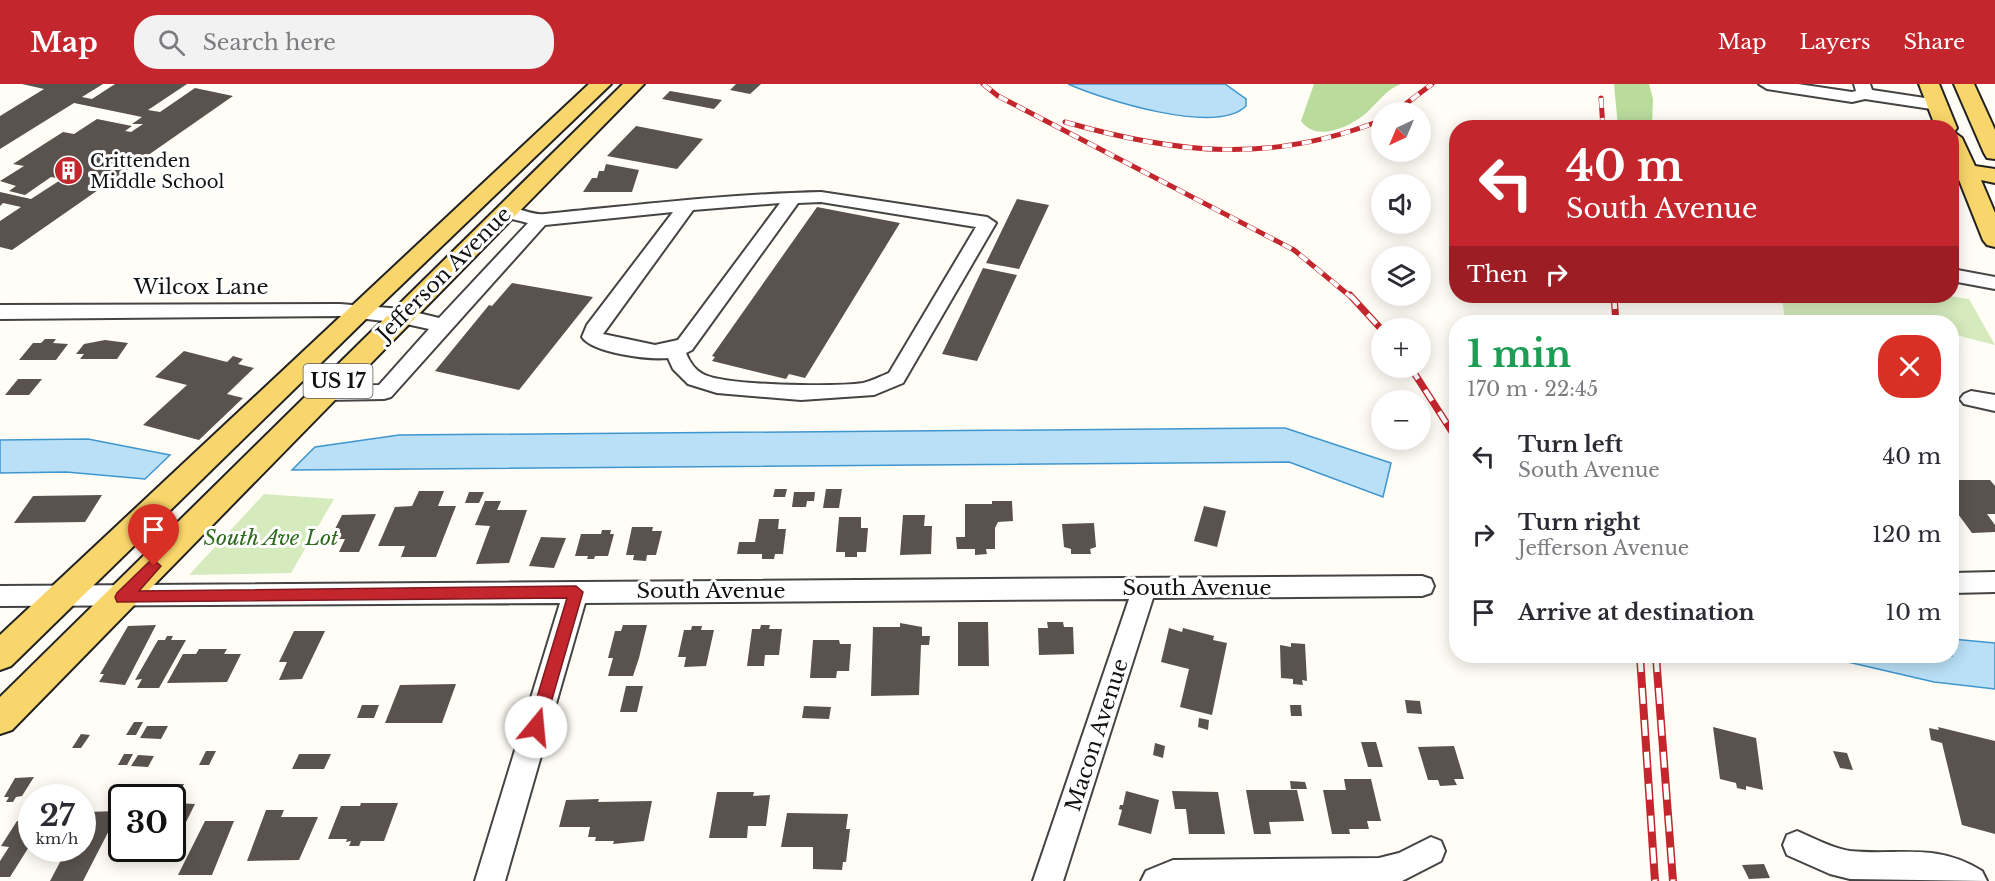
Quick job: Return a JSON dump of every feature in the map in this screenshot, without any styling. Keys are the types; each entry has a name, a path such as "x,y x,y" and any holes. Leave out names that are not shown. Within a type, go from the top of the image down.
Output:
{"main road":[{"name":"Jefferson Avenue","path":"0,656 359,311 601,84"},
{"name":"Jefferson Avenue","path":"0,718 634,84"},
{"path":"1929,84 1944,120"},
{"path":"1964,84 1995,153"},
{"path":"1959,156 1995,240"},
{"path":"1965,171 1995,176"}],"street":[{"path":"1767,84 1852,97 1864,89 1938,105"},
{"path":"506,212 540,220 820,196 987,223 896,378 867,390 801,393 717,386 694,379 680,364 675,351"},
{"path":"687,206 594,330 592,337 601,342 660,353 675,351 685,345 794,198"},
{"path":"326,393 384,392 540,220"},
{"path":"1959,276 1995,283"},
{"name":"Wilcox Lane","path":"0,312 359,311 402,316 443,326"},
{"path":"1971,399 1995,403"},
{"path":"1959,583 1995,582"},
{"name":"South Avenue","path":"0,596 123,597 1422,586"},
{"name":"Macon Avenue","path":"1048,881 1143,588"},
{"path":"490,881 576,592"},
{"path":"1797,845 1849,865 1938,866 1957,871 1972,881"},
{"path":"1156,881 1173,874 1379,873 1404,866 1431,851"}],"green space":[{"path":"1314,84 1401,84 1378,102 1371,102 1369,111 1341,128 1332,131 1315,131 1301,121"},
{"path":"1614,84 1649,84 1653,99 1652,120 1617,120"},
{"path":"1959,298 1969,299 1995,345 1959,336 1959,315 1784,315 1783,303 1959,303"},
{"name":"South Ave Lot","path":"264,494 334,499 291,573 189,575"}],"water":[{"path":"1068,84 1225,84 1246,99 1246,106 1231,114 1210,117 1185,116 1131,105"},
{"path":"1285,428 1391,463 1383,497 1289,462 292,470 315,447 399,435"},
{"path":"88,439 170,455 145,479 66,472 0,473 0,440"},
{"path":"1959,640 1995,643 1995,689 1934,682 1852,663 1959,663"}],"building":[{"name":"Crittenden Middle School","path":"22,84 103,84 82,97 92,99 115,84 187,84 148,110 160,112 195,88 233,96 12,250 0,247 0,221 21,207 3,203 0,206 0,192 31,199 62,179 51,177 25,195 9,191 16,186 0,181 24,166 13,164 63,132 74,134 97,119 132,126 125,131 131,132 143,124 132,124 142,117 74,103 0,149 0,116 44,89"},
{"path":"736,84 761,84 750,94 730,90"},
{"path":"670,91 722,100 714,109 662,99"},
{"path":"636,126 703,139 677,169 607,156"},
{"path":"606,164 639,170 632,192 583,192 592,178 597,178 599,171 604,171"},
{"path":"1017,199 1049,205 1019,269 986,263"},
{"path":"817,207 900,223 805,378 789,374 786,379 712,361 715,357 712,356"},
{"path":"983,268 1017,275 977,361 942,354"},
{"path":"512,283 593,297 519,390 435,371 489,305 492,306"},
{"path":"45,339 56,339 53,343 68,344 56,360 19,360 33,343 41,343"},
{"path":"105,340 128,343 117,359 80,359 84,354 76,354 84,344"},
{"path":"184,351 227,362 233,356 243,359 238,364 254,368 227,394 243,398 199,440 143,425 187,385 155,377"},
{"path":"18,379 42,379 29,395 5,395"},
{"path":"1959,480 1990,480 1995,486 1995,514 1987,514 1995,525 1995,532 1972,533 1959,515"},
{"path":"775,489 787,489 785,497 773,497"},
{"path":"826,489 842,489 839,508 823,508"},
{"path":"419,491 444,491 438,506 456,506 436,557 401,557 405,546 378,546 395,507 412,506"},
{"path":"469,492 484,492 479,503 465,503"},
{"path":"794,492 815,492 814,501 807,501 806,507 792,507"},
{"path":"102,495 85,522 14,523 33,496"},
{"path":"485,501 501,501 497,510 527,510 509,563 476,564 490,526 475,525"},
{"path":"992,501 1012,501 1013,521 998,522 995,528 995,549 986,549 987,554 975,555 975,549 957,549 956,537 965,537 965,504 992,504"},
{"path":"1204,506 1226,511 1217,547 1194,541"},
{"path":"376,514 359,552 339,552 345,539 330,539 342,515"},
{"path":"903,515 925,515 924,526 932,526 931,554 900,555"},
{"path":"839,517 861,517 861,528 868,528 866,552 857,552 857,557 845,557 845,552 836,552"},
{"path":"759,519 779,519 778,529 786,529 783,554 775,554 774,559 762,559 762,554 737,554 739,542 755,542"},
{"path":"1094,523 1096,547 1090,549 1091,554 1071,554 1071,549 1064,547 1062,524"},
{"path":"632,527 653,527 652,531 662,531 656,555 647,555 646,561 633,560 634,555 626,555"},
{"path":"602,530 611,530 610,534 614,534 608,556 595,556 594,559 587,559 588,556 575,556 581,534 601,534"},
{"path":"541,537 566,538 554,568 529,566"},
{"path":"958,622 988,622 989,666 958,666"},
{"path":"1047,622 1063,622 1064,627 1073,627 1074,654 1039,655 1038,628 1048,628"},
{"path":"900,623 922,627 922,636 930,636 929,645 921,645 919,695 871,696 873,627 900,627"},
{"path":"156,625 125,685 99,682 104,674 100,674 128,626"},
{"path":"623,625 647,625 639,658 633,676 608,676 613,658 608,658 615,631 621,631"},
{"path":"761,625 770,625 769,629 782,629 779,655 765,655 764,666 747,666 752,629 760,629"},
{"path":"692,626 702,626 701,630 714,630 706,666 684,667 686,657 678,657 684,630 691,630"},
{"path":"1169,628 1182,632 1183,628 1214,636 1213,640 1227,643 1212,715 1180,707 1189,669 1161,662"},
{"path":"294,631 325,631 302,679 279,680 287,662 279,662"},
{"path":"167,636 173,636 171,640 186,640 159,688 137,688 142,679 135,680 158,640 165,640"},
{"path":"813,640 839,640 840,644 851,644 849,671 837,671 836,678 810,678"},
{"path":"1291,643 1305,644 1307,681 1302,680 1303,685 1293,684 1293,679 1281,678 1280,645 1291,647"},
{"path":"199,649 227,649 224,654 241,654 227,682 167,683 183,654 196,654"},
{"path":"456,684 442,723 385,723 400,685"},
{"path":"626,686 643,686 637,712 620,712"},
{"path":"1405,700 1420,701 1422,714 1407,713"},
{"path":"362,705 379,705 374,718 357,718"},
{"path":"1290,705 1301,705 1302,716 1291,716"},
{"path":"804,706 831,707 829,719 802,718"},
{"path":"1199,718 1209,720 1208,730 1198,727"},
{"path":"134,722 143,722 136,735 126,735"},
{"path":"147,726 168,726 161,739 140,738"},
{"path":"1713,727 1756,738 1763,790 1746,786 1746,790 1737,788 1736,783 1720,779"},
{"path":"1938,727 1995,741 1995,834 1962,825 1942,743 1931,740 1929,728 1939,730"},
{"path":"81,734 90,735 81,748 72,748"},
{"path":"1361,742 1376,742 1383,767 1368,767"},
{"path":"1155,743 1165,746 1163,758 1153,755"},
{"path":"1454,746 1464,779 1454,779 1457,785 1440,786 1438,780 1428,780 1418,747"},
{"path":"206,751 216,751 209,765 199,765"},
{"path":"1833,751 1847,753 1853,770 1840,768"},
{"path":"124,754 133,754 127,765 118,765"},
{"path":"299,754 331,754 324,769 292,769"},
{"path":"138,755 154,756 148,767 131,766"},
{"path":"34,777 30,784 18,784 18,797 13,802 6,802 9,797 4,797 15,778"},
{"path":"1344,779 1371,779 1381,821 1367,821 1369,829 1349,829 1350,834 1332,834 1323,790 1346,790"},
{"path":"1290,781 1305,782 1307,789 1291,789"},
{"path":"1246,790 1297,790 1304,821 1269,822 1271,834 1254,834"},
{"path":"1126,791 1159,800 1151,834 1118,825 1122,810 1119,809 1120,805 1123,805"},
{"path":"1172,791 1218,792 1225,834 1189,834 1186,809 1175,809"},
{"path":"717,792 754,792 753,796 770,795 766,826 748,826 747,838 709,838"},
{"path":"599,799 598,802 652,801 644,841 613,844 614,841 595,841 596,837 588,837 590,827 559,827 566,800"},
{"path":"361,803 398,803 384,841 361,841 359,846 349,846 351,841 346,842 347,839 328,839 341,806 360,806"},
{"path":"186,804 195,804 186,822"},
{"path":"266,810 284,810 281,817 318,817 299,860 247,861"},
{"path":"108,811 108,832 96,856 96,812"},
{"path":"787,813 848,814 846,829 850,829 846,862 843,862 842,870 813,869 813,847 781,847"},
{"path":"18,821 19,862 10,877 0,877 0,861 9,847 1,846"},
{"path":"205,821 234,821 212,875 178,875"},
{"path":"60,862 93,862 83,881 50,881"},
{"path":"1764,864 1770,878 1749,879 1742,865"}],"railway":[{"path":"983,84 998,96 1294,250 1351,297"},
{"path":"1408,102 1432,84"},
{"path":"1601,98 1602,120"},
{"path":"1065,122 1146,141 1224,150 1301,143 1341,134 1371,124"},
{"path":"1350,295 1371,318"},
{"path":"1615,303 1615,315"},
{"path":"1417,378 1449,427"},
{"path":"1640,663 1655,881"},
{"path":"1657,663 1673,881"}],"place":[{"name":"Crittenden Middle School","path":"69,171"}],"route":[{"path":"154,566 123,597 576,592 536,727"}]}
